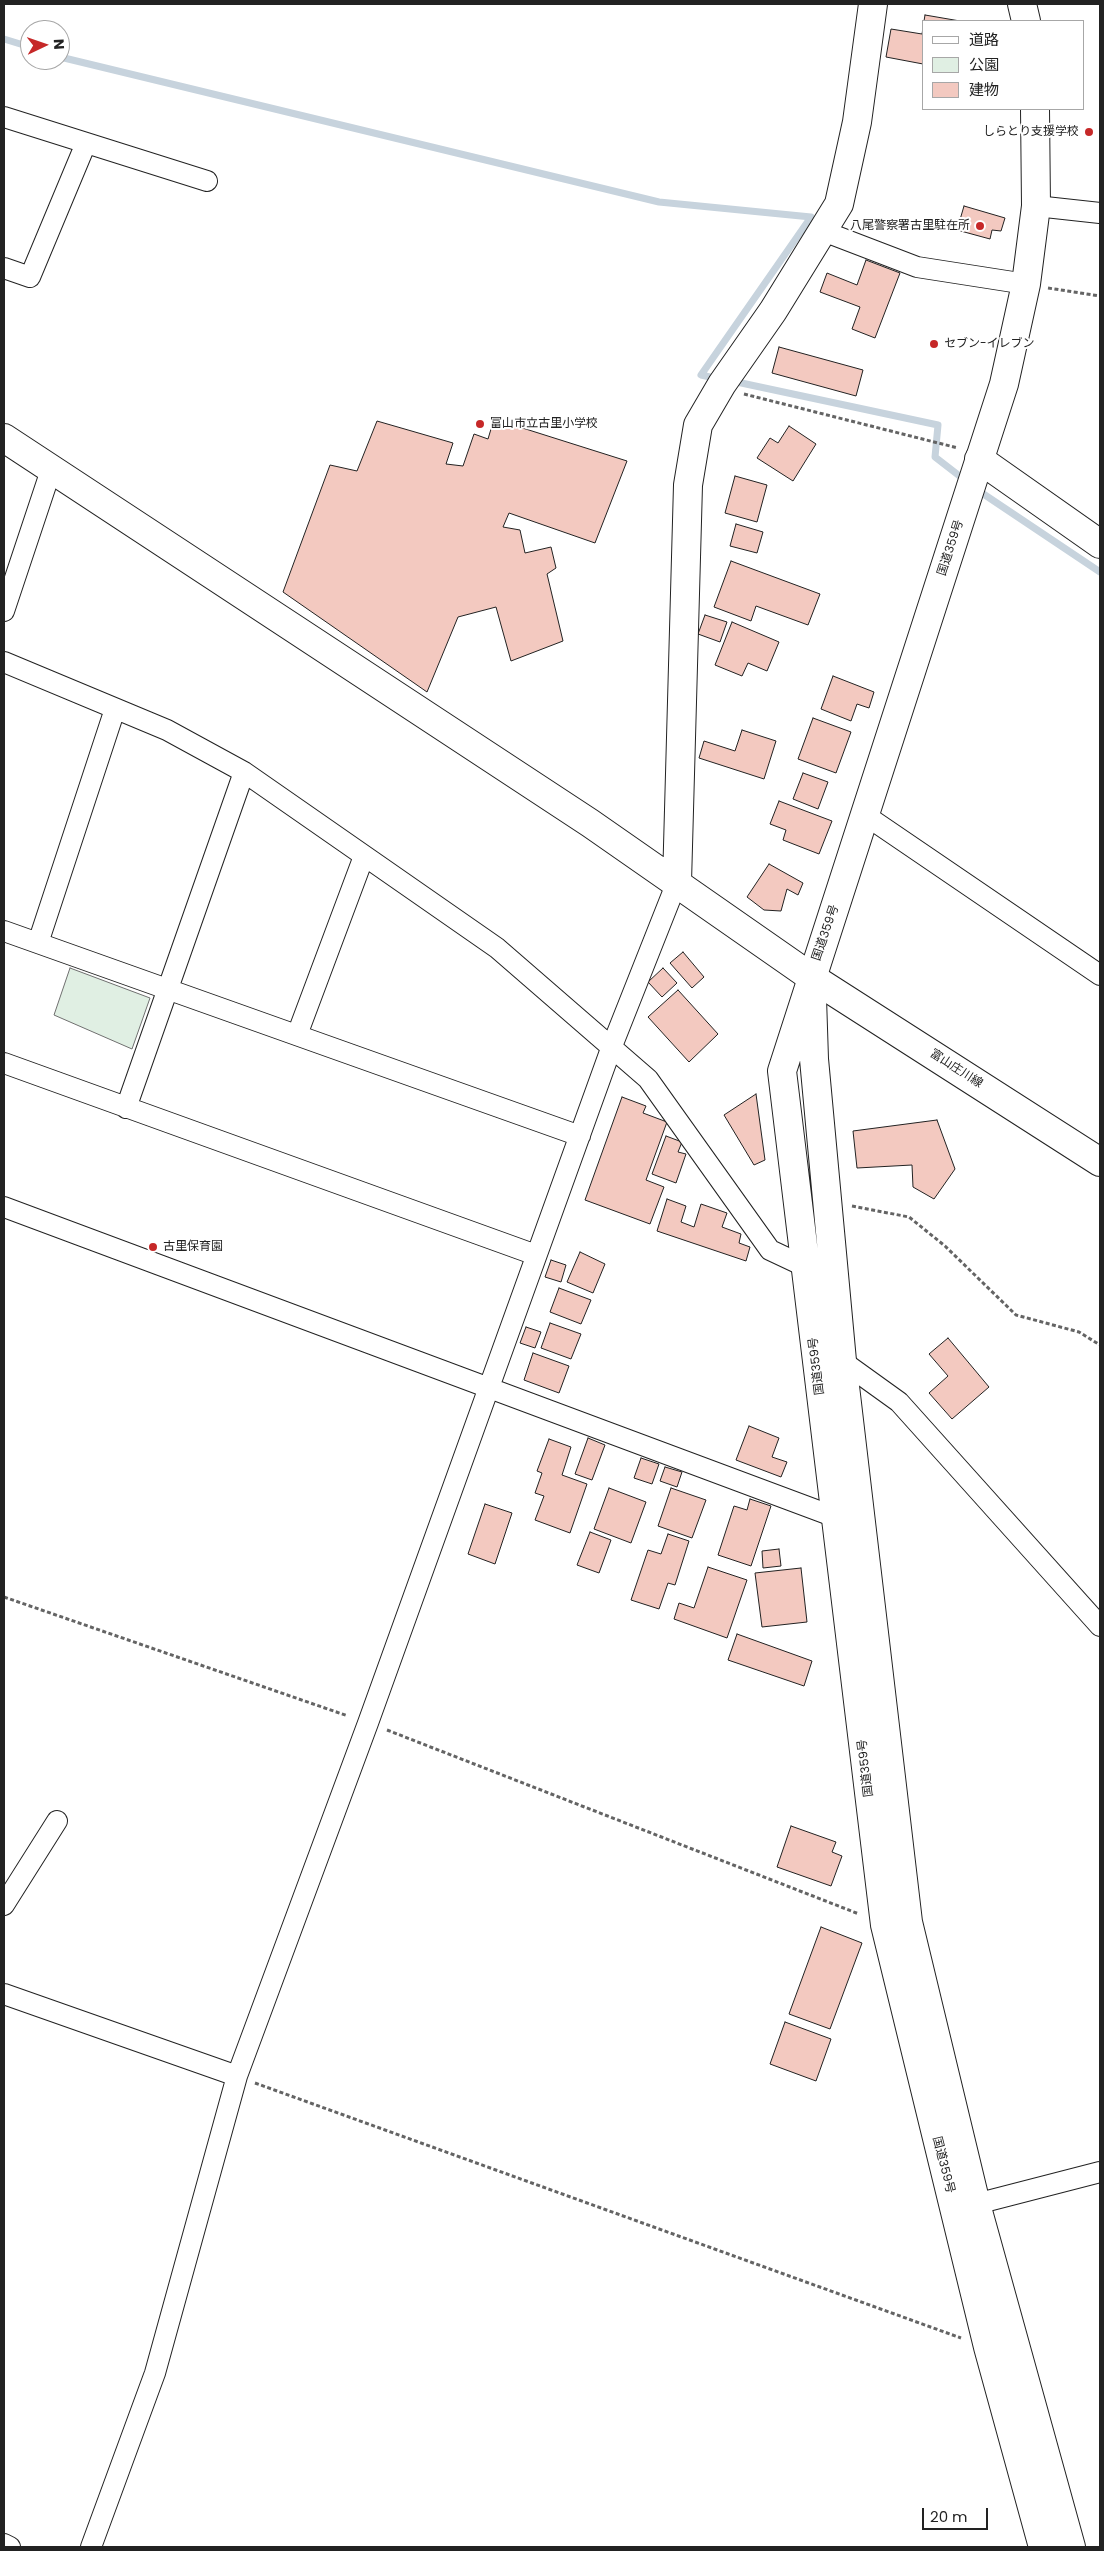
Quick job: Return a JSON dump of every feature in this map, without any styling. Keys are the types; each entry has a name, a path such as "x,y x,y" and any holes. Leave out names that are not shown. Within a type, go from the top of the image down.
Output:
{"main road":[{"path":"677,882 688,484 698,425 719,389 773,311 839,204 857,122 873,4"},
{"path":"1022,4 1026,20"},
{"name":"国道359号","path":"1035,110 1036,206 1026,284 1004,384 782,1071 804,1266 885,1924 988,2347 1043,2547"},
{"name":"富山庄川線","path":"4,438 235,588 677,882 811,977 1100,1162"},
{"path":"979,459 1100,544"},
{"name":"国道359号","path":"811,977 814,1059 842,1361 908,1922 976,2204 1072,2547"}],"street":[{"path":"4,116 207,181"},
{"path":"4,268 30,277 86,143"},
{"path":"1036,206 1100,213"},
{"path":"823,231 918,267 1026,284"},
{"path":"4,611 51,470"},
{"path":"4,662 167,730 244,772 497,948 648,1079 770,1250 804,1266"},
{"path":"38,943 115,709"},
{"path":"126,1108 244,772"},
{"path":"865,815 1100,974"},
{"path":"297,1035 364,856"},
{"path":"91,2547 155,2373 237,2076 368,1723 487,1386 612,1046 677,882"},
{"path":"4,931 580,1136"},
{"path":"4,1063 536,1255"},
{"path":"4,1207 835,1517"},
{"path":"842,1361 899,1402 1100,1626"},
{"path":"4,1905 57,1821"},
{"path":"4,1994 237,2076"},
{"path":"976,2204 1100,2172"},
{"path":"4,2544 10,2547"}],"path":[{"path":"1026,284 1100,296"},
{"path":"719,389 768,399 965,450 979,459"},
{"path":"827,1202 909,1217 945,1246 1016,1315 1079,1332 1100,1345"},
{"path":"4,1597 368,1723 885,1924"},
{"path":"237,2076 988,2347"}],"green space":[{"path":"70,968 150,998 132,1049 54,1015"}],"building":[{"path":"925,15 954,20 924,20"},
{"path":"891,29 922,34 922,64 886,57"},
{"path":"964,206 1005,218 1001,231 992,230 990,239 957,230"},
{"path":"866,260 900,273 875,338 852,329 860,307 820,292 827,273 857,285"},
{"path":"779,347 863,370 856,396 772,373"},
{"path":"494,419 627,461 595,543 509,513 503,527 520,530 525,553 551,547 556,568 547,574 563,641 511,661 496,607 458,617 427,692 283,592 330,465 357,471 377,421 453,443 446,464 463,466 474,434 488,439"},
{"path":"789,426 816,444 793,481 757,458 770,438 778,443"},
{"path":"735,476 767,485 757,522 725,513"},
{"path":"736,524 763,532 757,553 730,546"},
{"path":"731,561 820,594 808,625 756,606 751,621 714,607"},
{"path":"705,615 727,622 720,642 698,634"},
{"path":"732,622 779,642 767,671 748,663 742,676 715,665"},
{"path":"833,676 874,692 869,708 857,704 851,721 821,709"},
{"path":"813,718 851,732 836,773 798,759"},
{"path":"742,730 776,741 764,779 699,758 704,741 735,751"},
{"path":"803,773 828,782 818,809 793,799"},
{"path":"779,801 832,821 819,854 783,840 786,830 770,824"},
{"path":"769,864 803,883 798,895 787,889 781,911 764,910 747,897"},
{"path":"683,952 704,977 692,988 670,963"},
{"path":"663,968 677,983 662,997 648,982"},
{"path":"678,990 718,1034 689,1062 648,1017"},
{"path":"756,1094 765,1160 754,1165 724,1115"},
{"path":"622,1097 646,1106 643,1113 667,1122 646,1180 664,1187 650,1224 585,1200"},
{"path":"937,1120 955,1169 934,1199 913,1187 912,1165 857,1168 853,1131"},
{"path":"666,1136 682,1142 678,1152 686,1154 676,1183 652,1174"},
{"path":"667,1199 686,1206 681,1222 694,1227 701,1204 727,1213 722,1227 741,1234 739,1243 750,1247 746,1261 657,1231"},
{"path":"580,1252 605,1264 593,1293 567,1282"},
{"path":"551,1260 566,1265 561,1282 545,1277"},
{"path":"559,1288 591,1300 581,1324 550,1312"},
{"path":"550,1323 581,1334 571,1359 541,1348"},
{"path":"526,1327 541,1332 535,1348 520,1343"},
{"path":"948,1338 989,1387 952,1419 929,1393 948,1376 929,1354"},
{"path":"533,1353 569,1366 559,1393 524,1380"},
{"path":"749,1426 779,1438 772,1457 787,1462 781,1477 736,1460"},
{"path":"588,1438 605,1445 592,1480 575,1474"},
{"path":"549,1439 571,1447 562,1475 587,1484 570,1533 535,1520 544,1496 535,1493 542,1473 537,1471"},
{"path":"641,1458 659,1464 652,1484 634,1478"},
{"path":"665,1467 682,1472 677,1487 660,1481"},
{"path":"609,1488 646,1502 631,1543 594,1529"},
{"path":"671,1488 706,1500 692,1538 658,1526"},
{"path":"750,1499 771,1506 751,1566 718,1555 734,1506 747,1510"},
{"path":"485,1504 512,1513 495,1564 468,1554"},
{"path":"590,1532 611,1540 599,1573 577,1565"},
{"path":"668,1534 689,1541 675,1585 668,1583 659,1609 631,1600 648,1550 661,1554"},
{"path":"779,1549 781,1566 763,1568 762,1551"},
{"path":"708,1567 747,1580 727,1638 674,1619 679,1603 694,1608"},
{"path":"801,1568 807,1622 762,1627 755,1573"},
{"path":"737,1634 812,1661 804,1686 728,1660"},
{"path":"791,1826 836,1842 832,1852 842,1856 831,1886 777,1867"},
{"path":"821,1927 862,1943 830,2029 789,2014"},
{"path":"785,2022 831,2039 816,2081 770,2064"}],"waterway":[{"path":"4,39 20,44"},
{"path":"70,59 659,202 811,217 701,375 719,379"},
{"path":"732,381 938,425 935,457 966,481"},
{"path":"976,489 1100,572"}],"place":[{"name":"しらとり支援学校","path":"1089,132"},
{"name":"八尾警察署古里駐在所","path":"980,226"},
{"name":"セブン-イレブン","path":"934,344"},
{"name":"富山市立古里小学校","path":"480,424"},
{"name":"古里保育園","path":"153,1247"}]}
